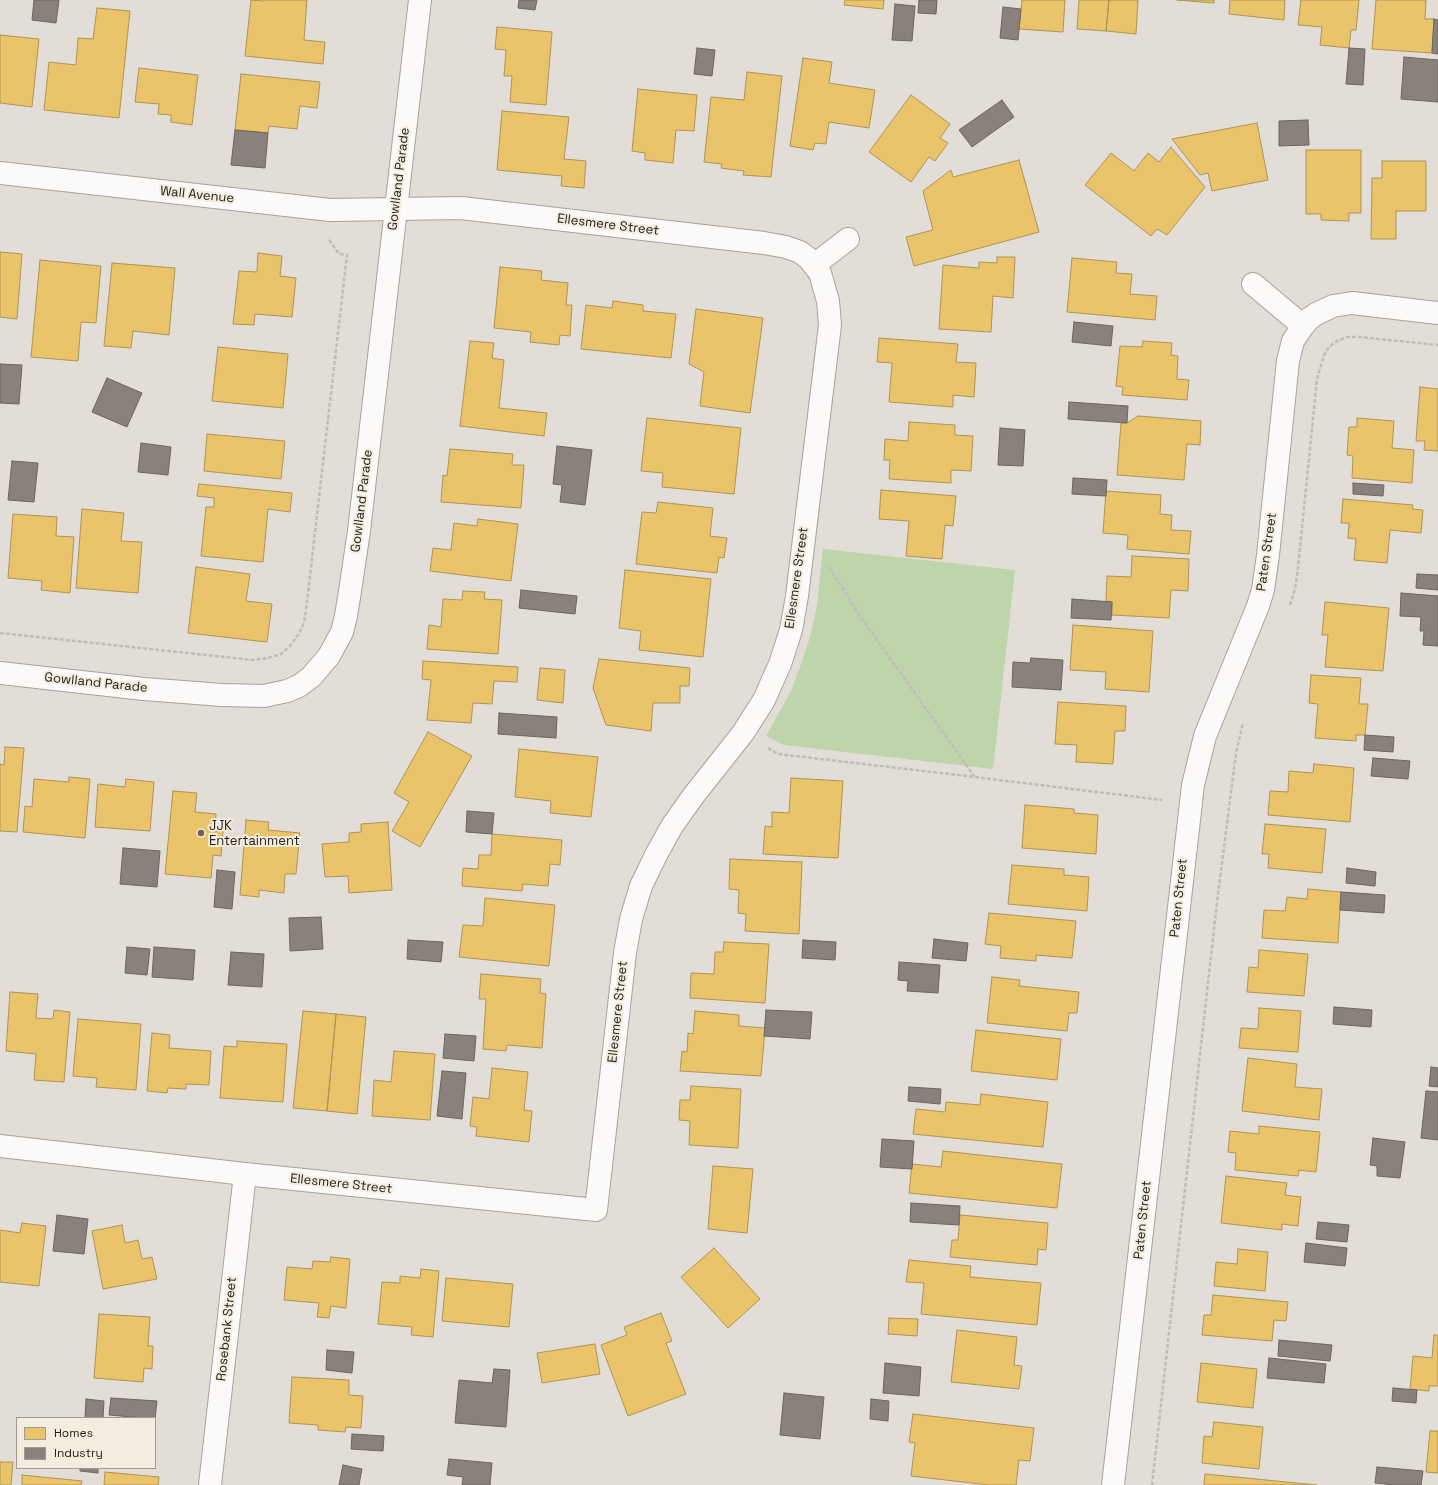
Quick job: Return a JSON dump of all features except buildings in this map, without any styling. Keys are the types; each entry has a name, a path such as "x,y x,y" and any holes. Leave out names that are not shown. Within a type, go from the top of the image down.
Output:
{"street":[{"name":"Gowlland Parade","path":"0,673 144,689 222,695 264,696 287,691 298,686 311,677 320,668 336,644 342,632 349,598 359,531 420,0"},
{"name":"Wall Avenue","path":"0,173 330,210 395,208"},
{"name":"Ellesmere Street","path":"0,1146 244,1174 596,1210 624,953 631,919 641,886 672,826 694,795 743,733 764,700 780,664 791,630 798,596 804,528 830,325 827,297 820,273 814,265 800,252 786,247 764,243 461,208 395,208"},
{"path":"814,265 848,239"},
{"path":"1253,284 1303,326"},
{"name":"Paten Street","path":"1112,1485 1190,804 1204,736 1258,606 1262,590 1268,555 1288,361 1294,341 1303,326 1316,314 1334,306 1352,303 1438,313"},
{"name":"Rosebank Street","path":"210,1485 244,1174"}],"path":[{"path":"0,632 253,660 281,654 290,646 304,623 306,610 323,451 347,255 339,254 327,237 330,210"},
{"path":"1288,610 1295,589 1317,379 1324,355 1329,347 1337,341 1347,337 1438,345"},
{"path":"804,528 862,619 975,776"},
{"path":"1152,1485 1218,894 1236,753 1244,719"},
{"path":"743,733 778,754 975,776 1190,804"}],"green space":[{"path":"823,549 1015,570 993,769 784,745 766,736 791,691 810,637 817,605"}],"place":[{"name":"JJK Entertainment","path":"201,833"}]}
